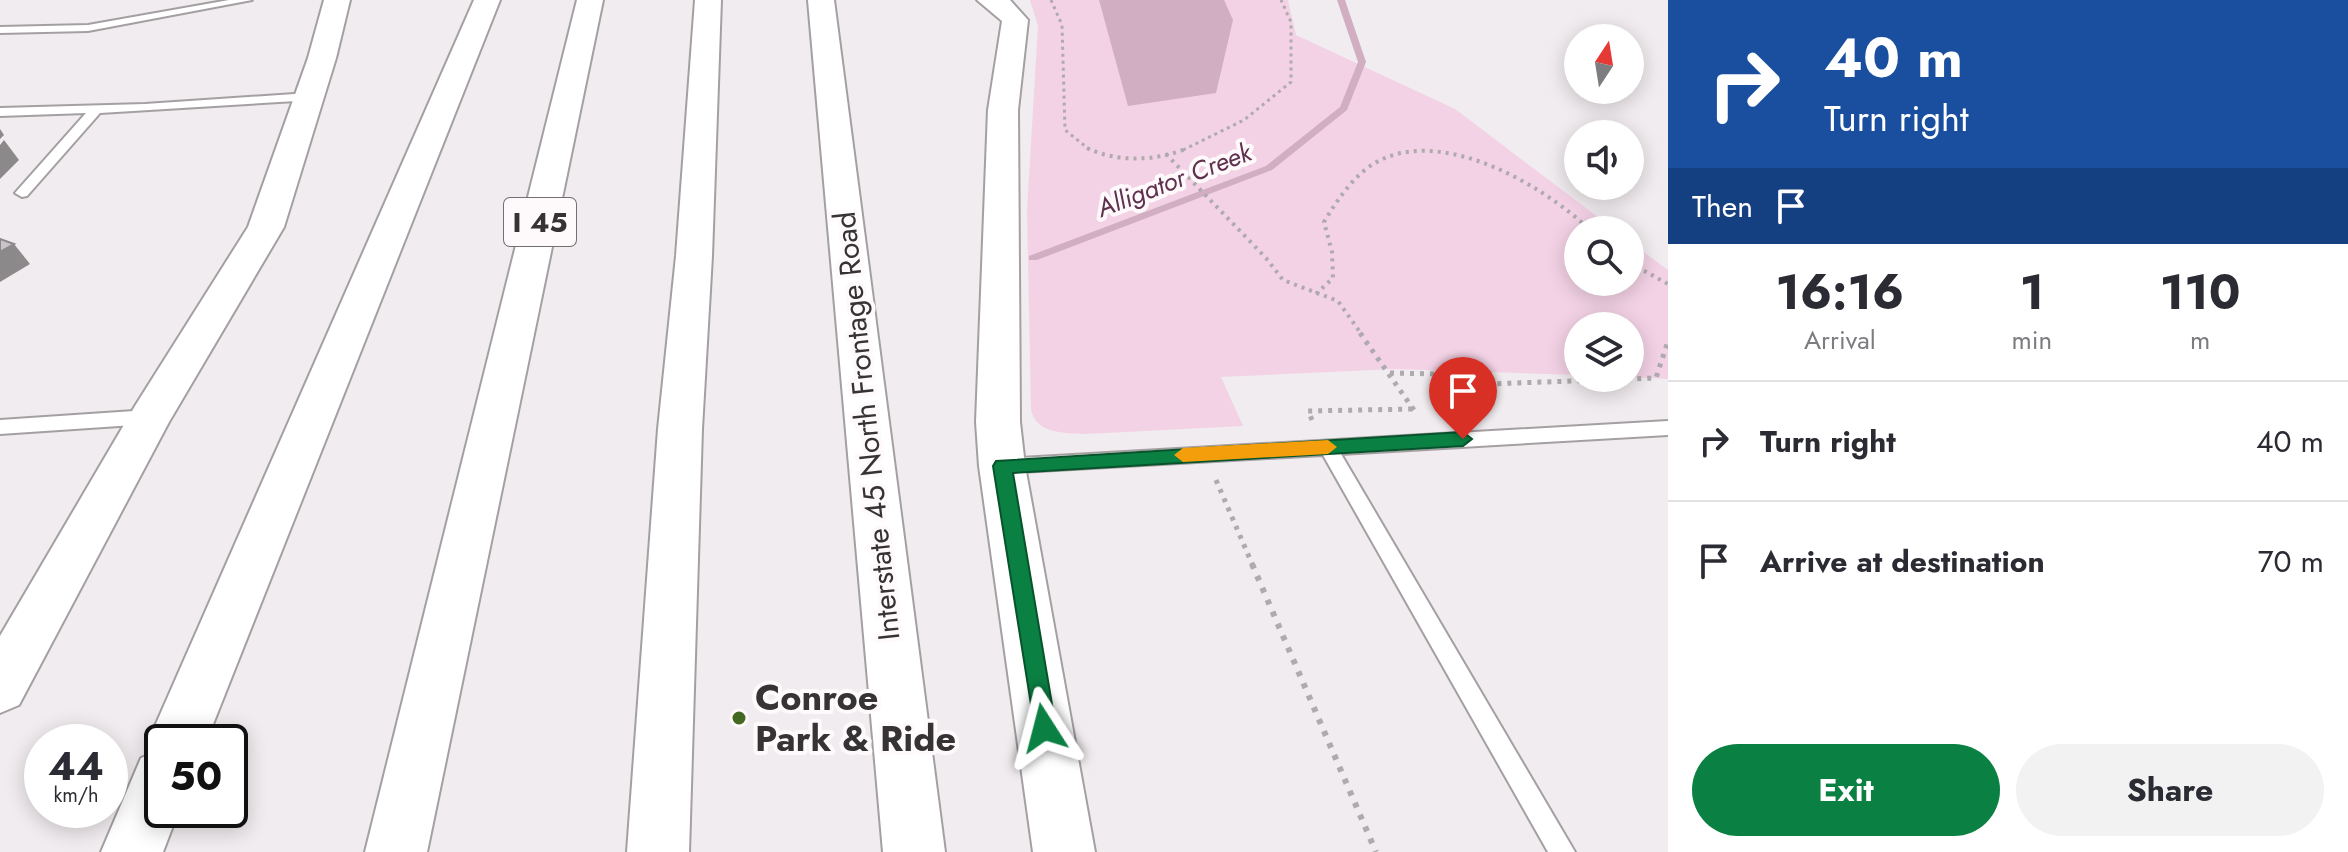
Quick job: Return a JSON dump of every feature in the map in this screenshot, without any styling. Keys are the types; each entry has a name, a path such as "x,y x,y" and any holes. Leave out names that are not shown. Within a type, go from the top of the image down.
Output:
{"main road":[{"path":"0,687 150,417 266,227 337,0"},
{"path":"184,724 487,0"},
{"name":"I 45","path":"396,852 590,0"},
{"path":"658,852 680,429 694,256 708,0"},
{"name":"Interstate 45 North Frontage Road","path":"821,0 914,852"},
{"path":"990,0 1005,8 1015,20 1003,110 998,422 1002,466 1064,852"},
{"path":"132,852 144,823"}],"lane":[{"path":"0,30 88,28 247,0"},
{"path":"0,112 309,97"},
{"path":"22,193 97,109"},
{"path":"0,427 150,417"},
{"path":"1002,466 1668,428"},
{"path":"1328,447 1562,852"}],"path":[{"path":"1051,0 1062,25 1065,130 1075,142 1096,153 1120,159 1144,159 1166,154 1237,126 1279,95 1291,82 1291,22 1281,0"},
{"path":"1316,294 1333,278 1332,252 1324,222 1330,209 1357,177 1379,161 1405,151 1429,148 1454,151 1486,162 1520,179 1571,216"},
{"path":"1166,154 1266,258 1283,280 1338,301 1434,441"},
{"path":"1644,271 1668,284"},
{"path":"1389,373 1439,374 1461,385 1656,378 1668,341"},
{"path":"1205,454 1376,852"}],"shaded area":[{"path":"1030,0 1288,0 1296,35 1455,109 1564,191 1564,200 1575,200 1596,216 1564,216 1564,296 1644,296 1644,252 1668,270 1668,379 1644,378 1644,312 1564,312 1564,375 1395,369 1221,377 1243,426 1086,434 1045,428 1038,423 1031,409 1027,210 1038,26"},
{"path":"1099,0 1224,0 1233,20 1216,93 1128,106"}],"building":[{"path":"0,239 14,244 0,252"}],"waterway":[{"name":"Alligator Creek","path":"1033,258 1269,168 1344,108 1362,62 1341,0"}],"slow traffic":[{"path":"1183,455 1328,447"}],"place":[{"name":"Conroe Park & Ride","path":"739,718"}],"route":[{"path":"1044,728 1002,466 1463,439"}]}
